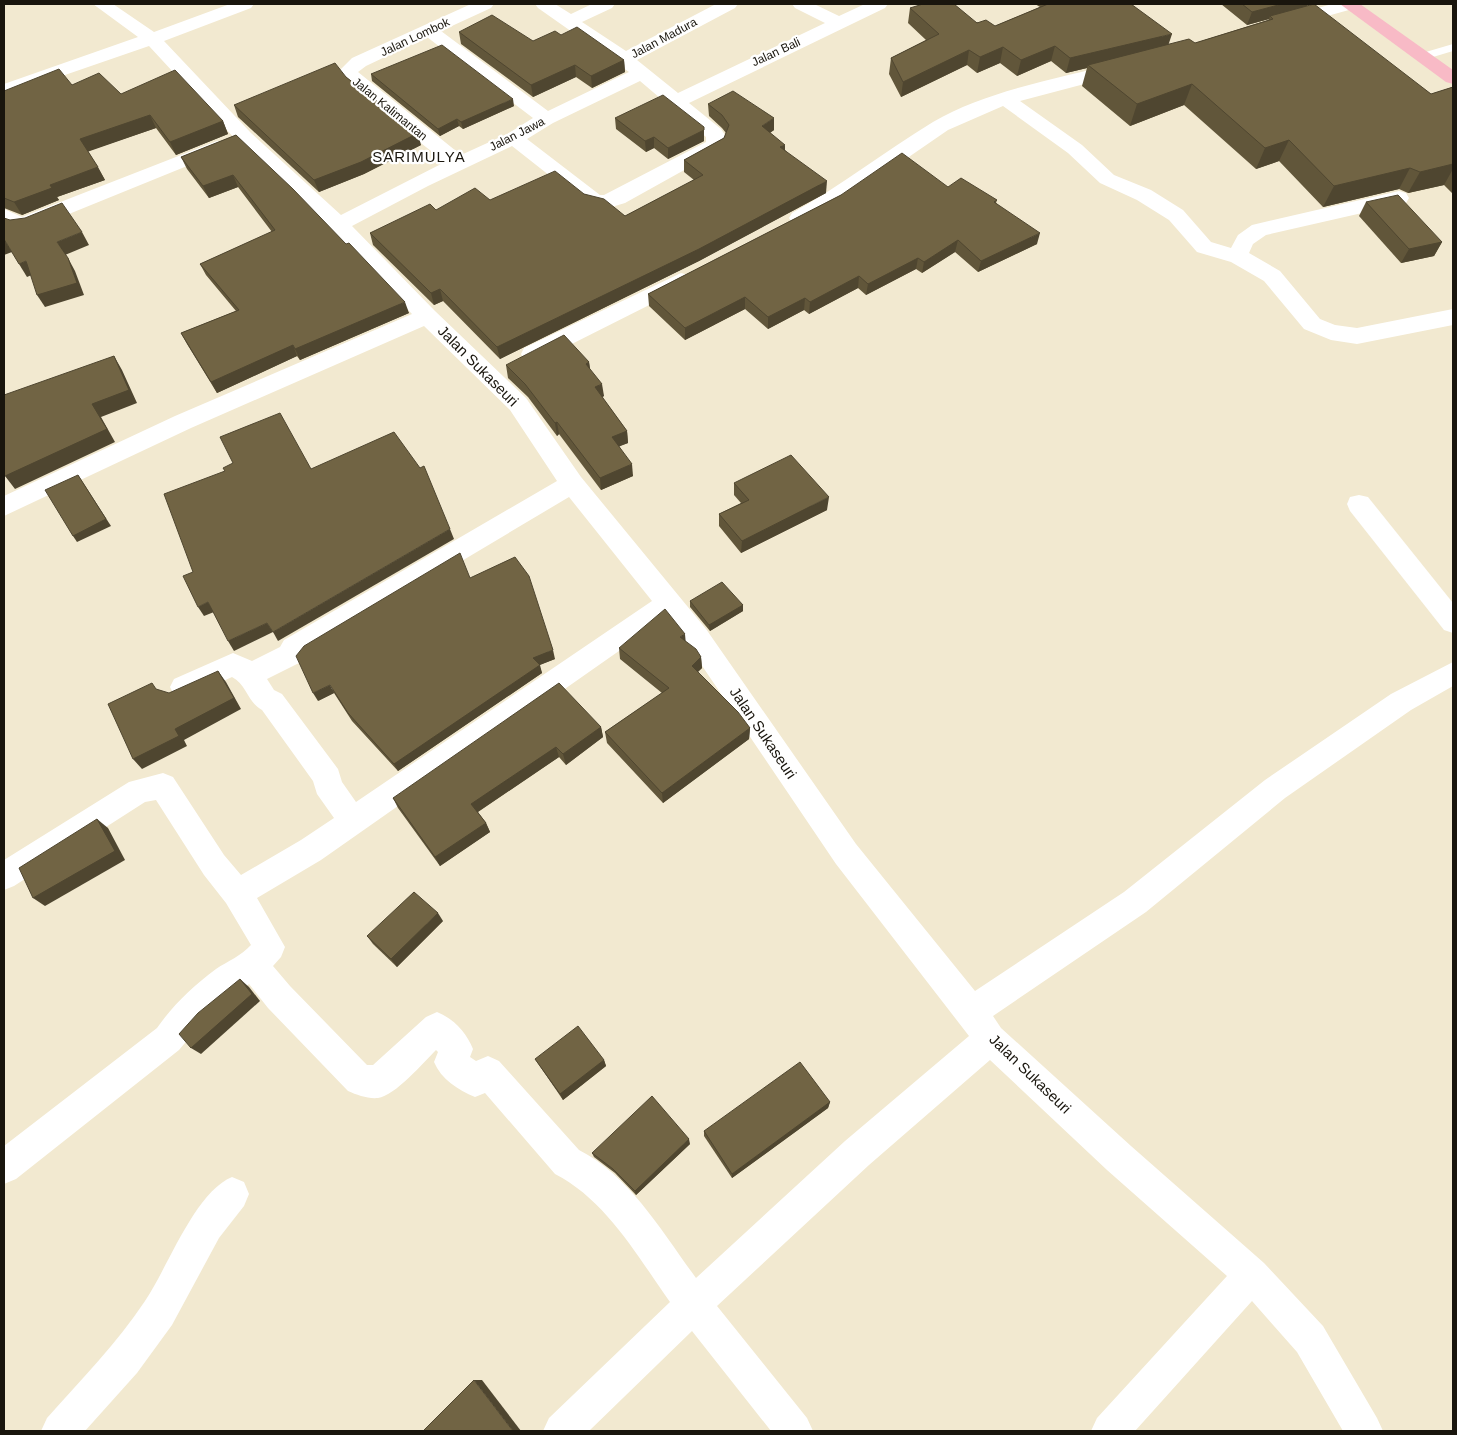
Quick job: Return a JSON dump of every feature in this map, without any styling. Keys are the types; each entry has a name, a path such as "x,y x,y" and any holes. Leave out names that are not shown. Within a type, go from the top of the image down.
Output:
{"highway":[{"path":"1349,4 1453,78"}],"street":[{"name":"Jalan Sukaseuri","path":"102,4 152,38 244,137 339,225 427,316 504,368 518,404 572,484 670,602 702,645 846,854 981,1026 1119,1158 1252,1275 1310,1339 1364,1431"},
{"path":"4,90 245,4"},
{"name":"Jalan Lombok","path":"347,72 359,62 430,31 485,4"},
{"path":"514,138 594,200 605,202 618,198 715,145 717,138 714,133 625,59 544,4"},
{"path":"570,21 606,4"},
{"name":"Jalan Madura","path":"625,59 729,4"},
{"path":"801,4 838,23"},
{"name":"Jalan Bali","path":"675,102 879,4"},
{"path":"1274,26 1349,4"},
{"path":"430,31 546,119"},
{"path":"785,226 832,200 941,126 1005,99 1134,65"},
{"name":"Jalan Kalimantan","path":"347,72 354,81 458,163"},
{"name":"Jalan Jawa","path":"339,225 458,163 514,138 546,119 642,73"},
{"path":"1005,99 1075,149 1107,179 1144,195 1176,215 1204,247 1219,253 1237,256 1272,276 1312,324 1331,332 1357,336 1453,317"},
{"path":"4,216 9,222 17,225 25,224 244,137"},
{"path":"1237,256 1246,240 1259,230 1399,198"},
{"path":"504,368 703,269"},
{"path":"4,507 183,422 427,316"},
{"path":"251,674 294,653 293,648 572,484"},
{"path":"1359,504 1453,622"},
{"path":"237,894 311,850 670,602"},
{"path":"177,690 233,664 251,674 264,698 272,702 328,778 327,785 353,820"},
{"path":"562,1431 857,1154 981,1026 1275,789 1401,702 1453,673"},
{"path":"4,876 138,791 163,786 214,865 237,894 270,947 253,965 241,970 189,1012 168,1039 4,1167"},
{"path":"253,965 279,997 359,1080 379,1082 437,1028 458,1049 450,1062 475,1081 488,1072 567,1162 578,1165 588,1172 630,1218 694,1305 794,1431"},
{"path":"60,1431 124,1360 153,1320 207,1226 232,1194"},
{"path":"1110,1431 1252,1275"}],"lane":[{"path":"1424,56 1453,47"}],"building":[{"path":"923,4 954,4 977,23 986,20 995,26 1048,4 1131,4 1172,34 1070,58 1055,46 1021,60 1003,47 980,57 969,50 903,82 891,58 939,34 910,8"},
{"path":"1242,4 1282,4 1252,12"},
{"path":"1314,4 1431,94 1453,87 1453,164 1420,172 1410,168 1334,186 1289,140 1265,148 1192,84 1137,104 1088,65 1189,39 1195,43 1273,19 1270,16"},
{"path":"492,15 533,41 555,31 561,35 577,27 624,60 591,76 575,65 531,85 459,32"},
{"path":"442,45 513,99 461,122 457,119 438,129 371,74"},
{"path":"335,63 346,77 418,133 361,162 314,180 234,105"},
{"path":"59,69 72,85 99,73 121,94 175,70 223,121 170,142 150,115 80,139 98,167 50,185 52,188 14,202 4,198 4,91"},
{"path":"733,91 774,118 762,126 785,145 780,147 827,181 699,249 497,347 440,289 431,293 370,233 430,204 436,210 475,188 490,200 555,171 584,194 604,199 625,216 703,175 684,160 724,138 729,125 722,115 708,104"},
{"path":"663,95 704,127 704,130 668,148 654,137 645,141 615,118"},
{"path":"236,135 293,189 346,244 349,243 405,302 295,349 293,345 211,382 181,333 239,310 200,264 275,230 233,175 203,186 181,157"},
{"path":"902,153 948,187 961,178 997,200 994,202 1040,233 981,261 958,240 924,262 918,258 868,284 859,276 810,302 805,298 768,317 745,297 685,328 648,294 841,195"},
{"path":"1398,195 1442,242 1409,249 1366,202"},
{"path":"62,203 82,232 57,242 68,258 77,283 37,295 26,261 19,264 4,239 4,218 10,220 25,218"},
{"path":"564,335 589,362 586,364 602,384 595,387 627,431 612,437 632,464 600,478 557,422 555,423 525,384 506,365"},
{"path":"114,356 129,390 92,404 107,429 5,476 4,395"},
{"path":"280,413 311,469 394,432 420,468 424,466 450,529 273,632 267,623 228,641 208,602 198,607 183,576 193,572 164,494 225,471 223,468 233,463 220,437"},
{"path":"791,455 829,497 742,541 719,514 749,500 734,483"},
{"path":"78,475 106,519 73,536 45,490"},
{"path":"460,553 470,578 515,557 529,576 553,650 533,658 540,665 394,764 348,713 330,685 313,693 296,656 304,646"},
{"path":"722,582 743,605 709,625 690,601"},
{"path":"665,609 685,634 680,637 696,649 701,657 692,666 738,712 750,728 662,793 605,732 669,688 619,648"},
{"path":"218,671 234,698 175,729 179,736 133,759 108,704 152,683 156,689 169,693"},
{"path":"559,683 601,727 563,754 556,747 471,804 486,823 435,857 393,798"},
{"path":"97,819 115,851 33,898 19,868"},
{"path":"414,892 438,913 391,959 367,936"},
{"path":"240,979 252,994 191,1048 179,1034 198,1013"},
{"path":"578,1026 604,1060 560,1094 535,1059"},
{"path":"800,1062 830,1102 732,1174 704,1131"},
{"path":"652,1096 689,1139 635,1191 613,1169 592,1153"},
{"path":"474,1380 513,1431 423,1431"}],"district":[{"name":"SARIMULYA","path":"419,157"}]}
